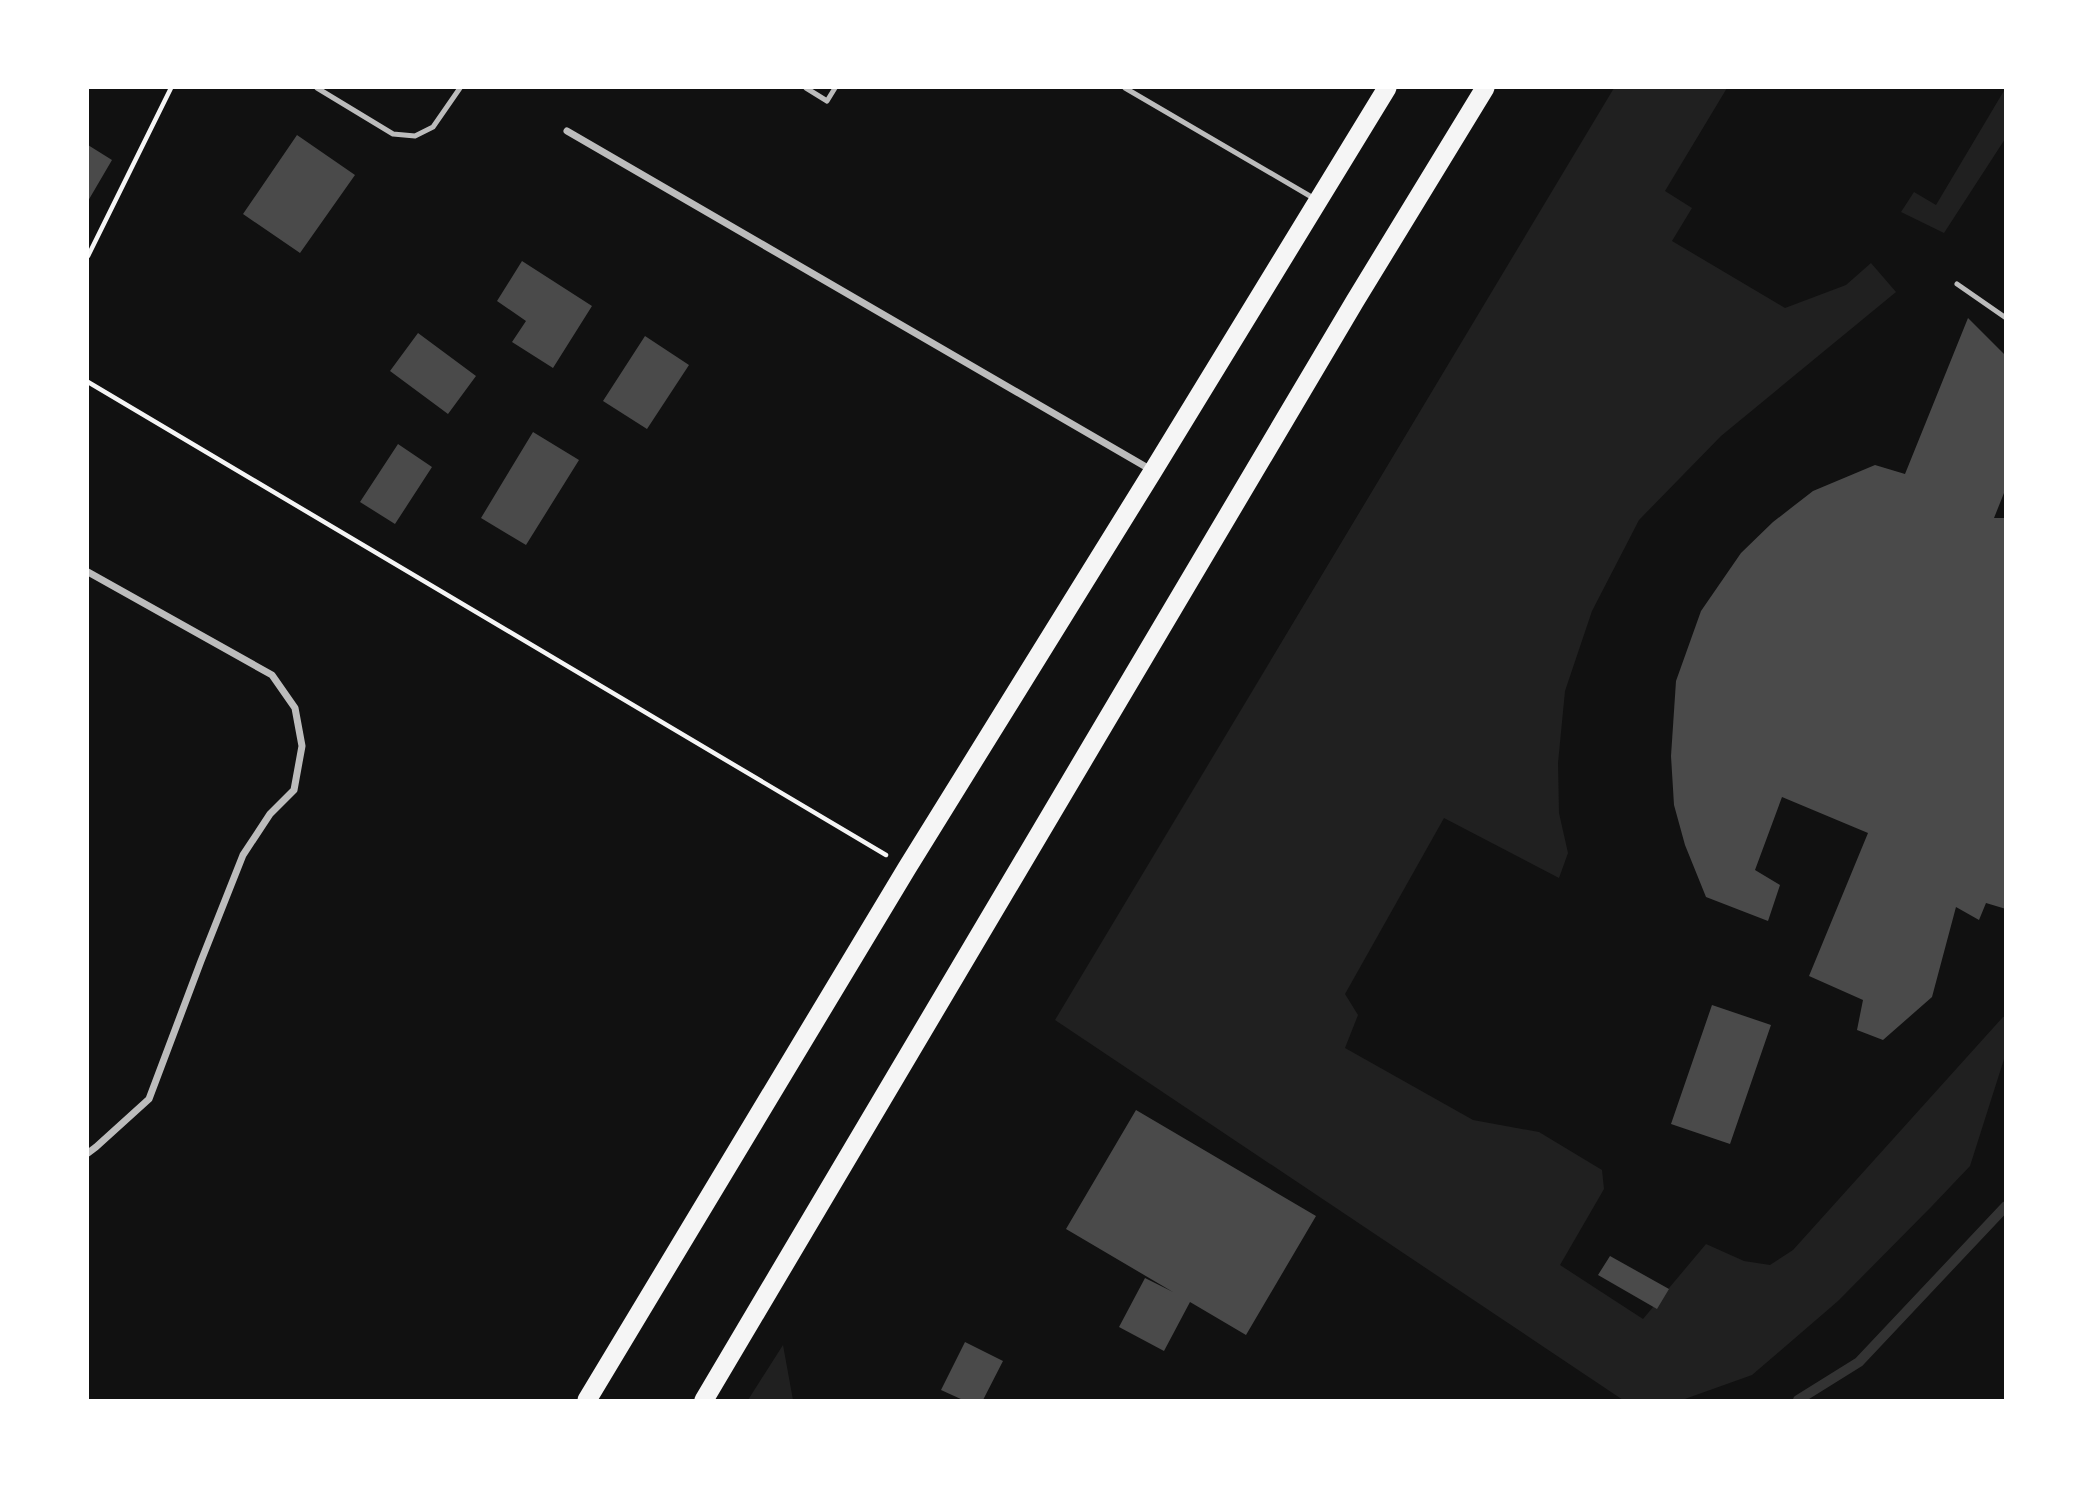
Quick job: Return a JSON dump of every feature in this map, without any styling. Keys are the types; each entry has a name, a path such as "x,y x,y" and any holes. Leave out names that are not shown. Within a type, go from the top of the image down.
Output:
{"highway":[{"path":"587,1401 907,868 1387,88"},
{"path":"705,1401 1348,313 1485,88"}],"street":[{"path":"567,131 1153,471"},
{"path":"88,572 272,674 295,708 302,746 294,790 270,814 243,855 149,1099 88,1153"}],"lane":[{"path":"317,88 393,134 415,136 433,127 460,88"},
{"path":"806,88 827,101 835,88"},
{"path":"1125,88 1317,201"},
{"path":"1957,284 2006,318"}],"path":[{"path":"88,256 171,88"},
{"path":"88,382 907,868"}],"shaded area":[{"path":"1614,88 1727,88 1665,191 1692,208 1672,241 1785,308 1846,285 1871,263 1896,292 1721,436 1639,520 1592,611 1565,691 1558,763 1559,813 1568,853 1559,878 1444,818 1345,994 1358,1015 1345,1048 1473,1120 1539,1132 1602,1170 1604,1189 1560,1265 1643,1319 1706,1244 1744,1261 1770,1265 1793,1250 2005,1017 2005,1056 1970,1166 1838,1301 1752,1375 1682,1400 1623,1400 1055,1020"},
{"path":"2005,89 2005,139 1944,233 1901,212 1914,192 1936,205"},
{"path":"783,1345 793,1400 748,1400"}],"building":[{"path":"297,135 355,175 300,253 243,214"},
{"path":"88,145 112,160 88,201"},
{"path":"522,261 592,306 553,368 512,342 526,321 497,301"},
{"path":"1968,318 2006,356 2006,488 1994,518 2006,518 2006,909 1986,903 1979,920 1956,907 1932,997 1883,1040 1857,1030 1863,1000 1809,976 1868,833 1782,797 1755,870 1780,885 1768,921 1706,897 1685,845 1674,805 1671,756 1676,681 1701,611 1741,553 1773,522 1813,491 1875,465 1905,474"},
{"path":"418,333 476,376 448,414 390,371"},
{"path":"645,336 689,365 647,429 603,401"},
{"path":"533,432 579,460 526,545 481,518"},
{"path":"398,444 432,467 395,524 360,502"},
{"path":"1712,1005 1771,1025 1730,1144 1671,1124"},
{"path":"1136,1110 1316,1216 1246,1335 1190,1302 1164,1351 1119,1327 1145,1278 1173,1292 1066,1229"},
{"path":"1610,1256 1669,1289 1657,1309 1598,1275"},
{"path":"965,1342 1003,1361 983,1400 963,1400 941,1390"}],"waterway":[{"path":"1798,1400 1859,1362 2006,1206"}]}
